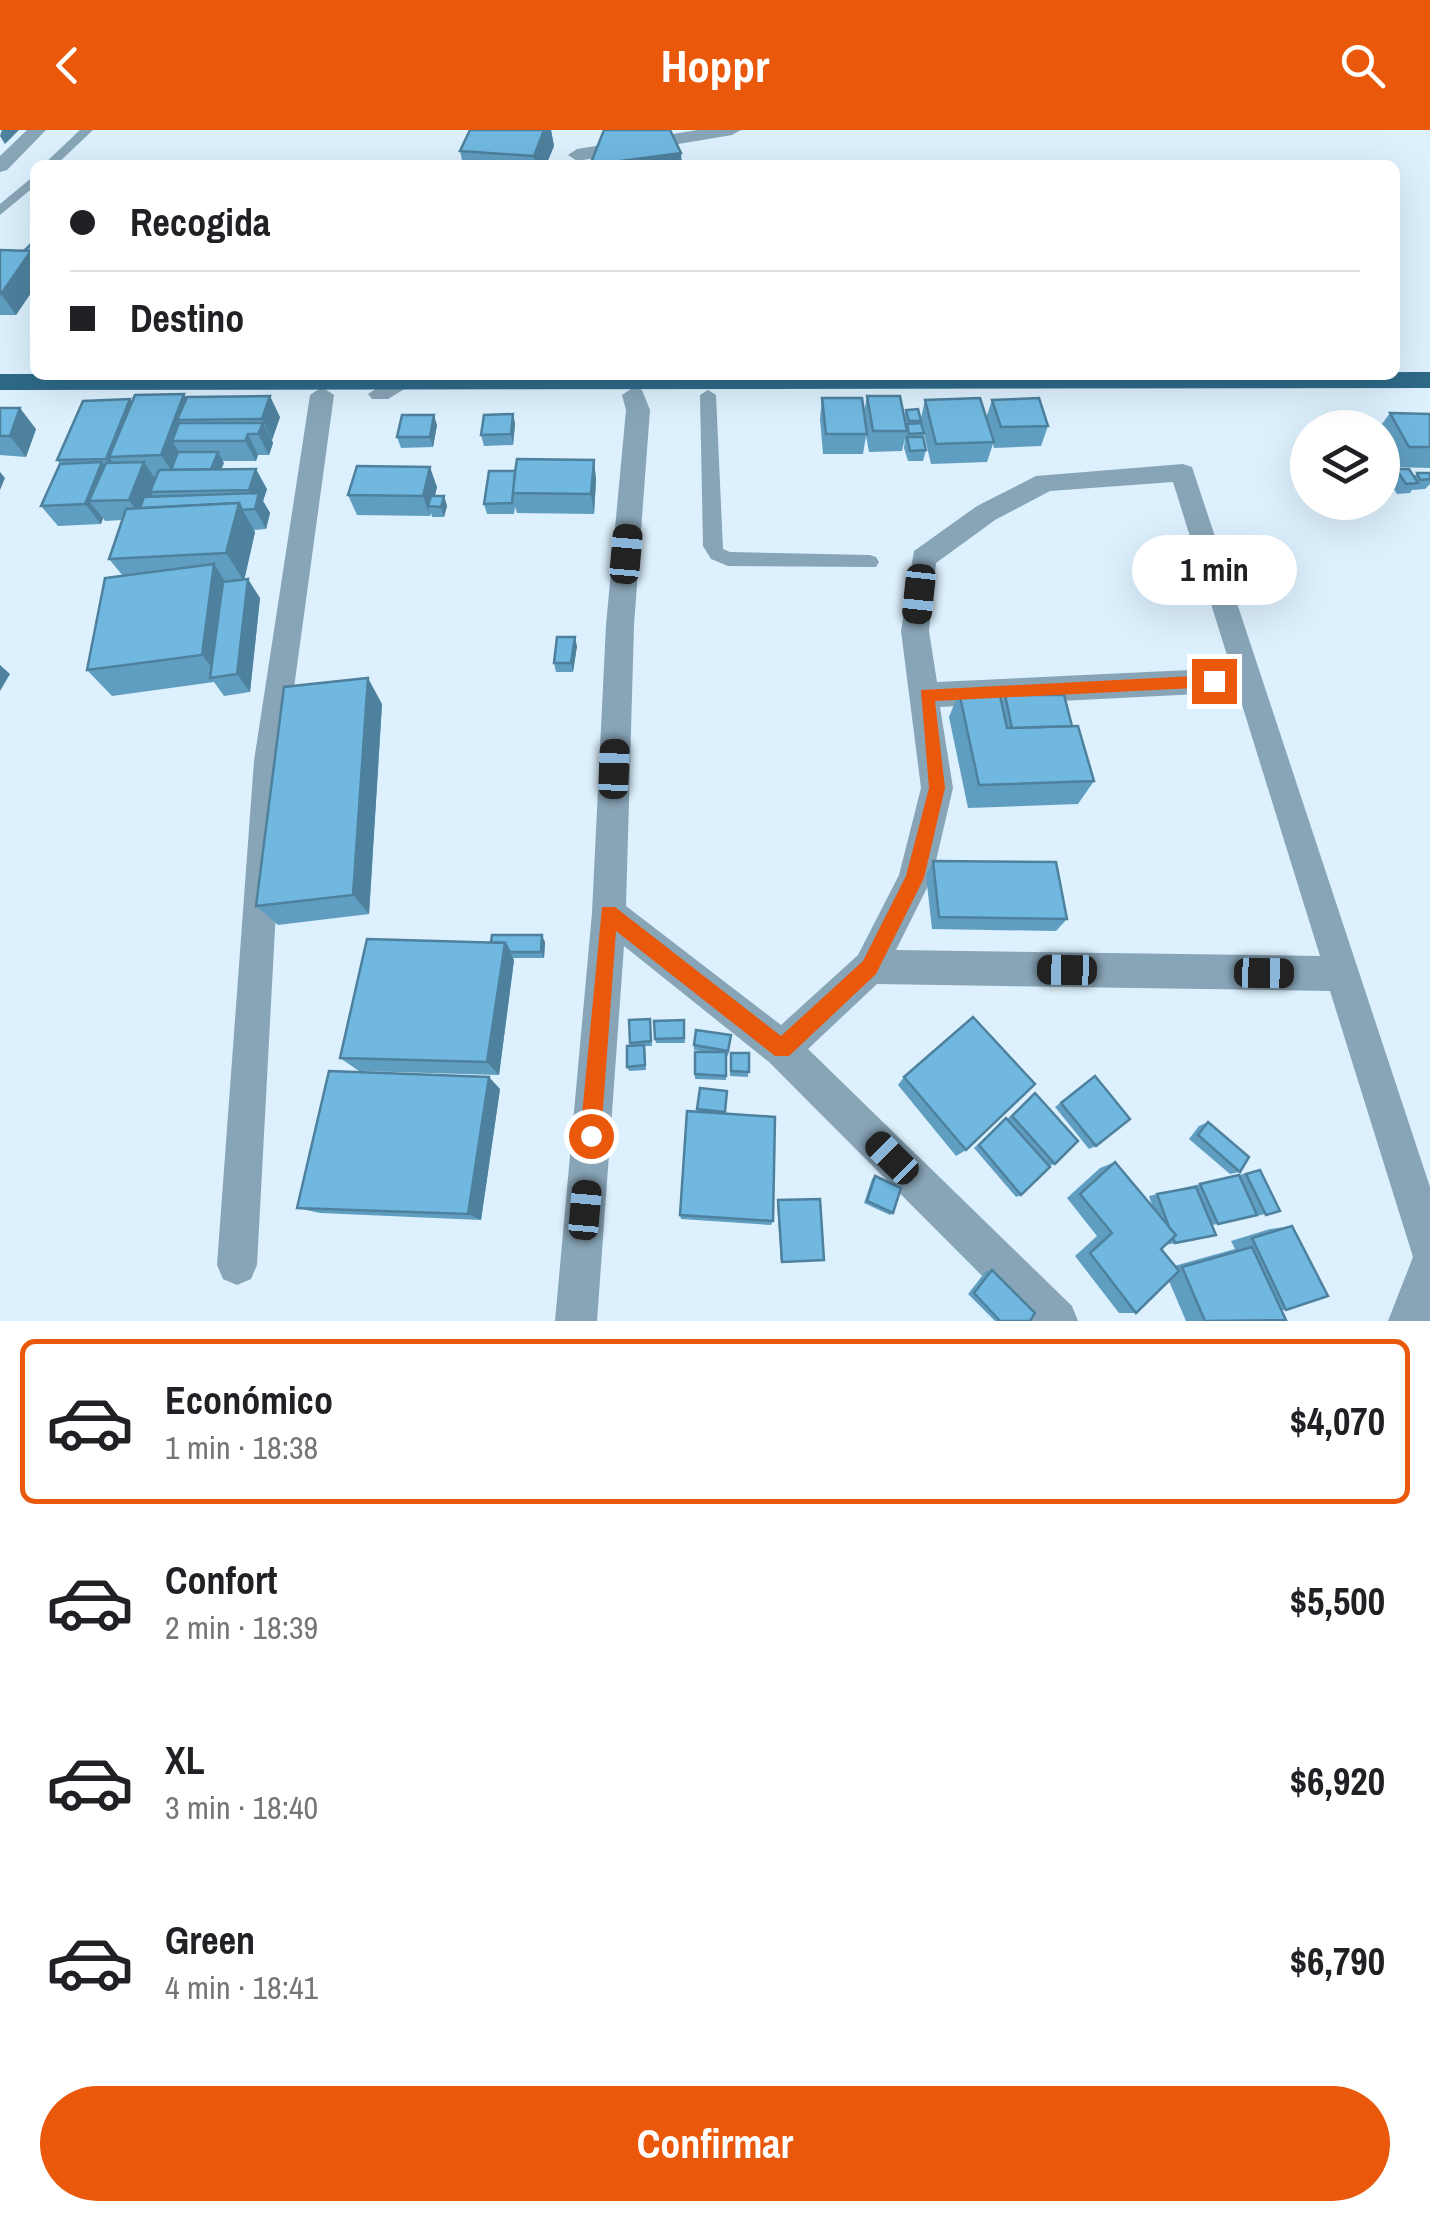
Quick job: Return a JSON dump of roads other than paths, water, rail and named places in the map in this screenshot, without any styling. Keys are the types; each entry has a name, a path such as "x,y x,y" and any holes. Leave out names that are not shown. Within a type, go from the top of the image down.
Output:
{"main road":[{"path":"0,382 138,380"},
{"path":"483,380 634,395 1430,394"},
{"path":"0,399 380,394 552,384 1430,380"}],"street":[{"path":"0,166 37,130"},
{"path":"576,160 588,130"},
{"path":"576,160 732,130"},
{"path":"380,394 406,380"},
{"path":"237,1265 269,761 322,395"},
{"path":"576,1321 608,913 620,625 638,410 634,395"},
{"path":"782,1049 870,968 915,878 937,788 927,695 915,631 923,558 986,512 1045,482 1184,473 1430,1250"},
{"path":"927,695 1250,680"},
{"path":"608,913 782,1049 1057,1321"},
{"path":"870,968 1343,974"},
{"path":"1408,1321 1430,1265"}],"lane":[{"path":"55,160 87,130"},
{"path":"0,211 30,183"},
{"path":"708,395 712,546 716,554 728,559 870,562"}]}
